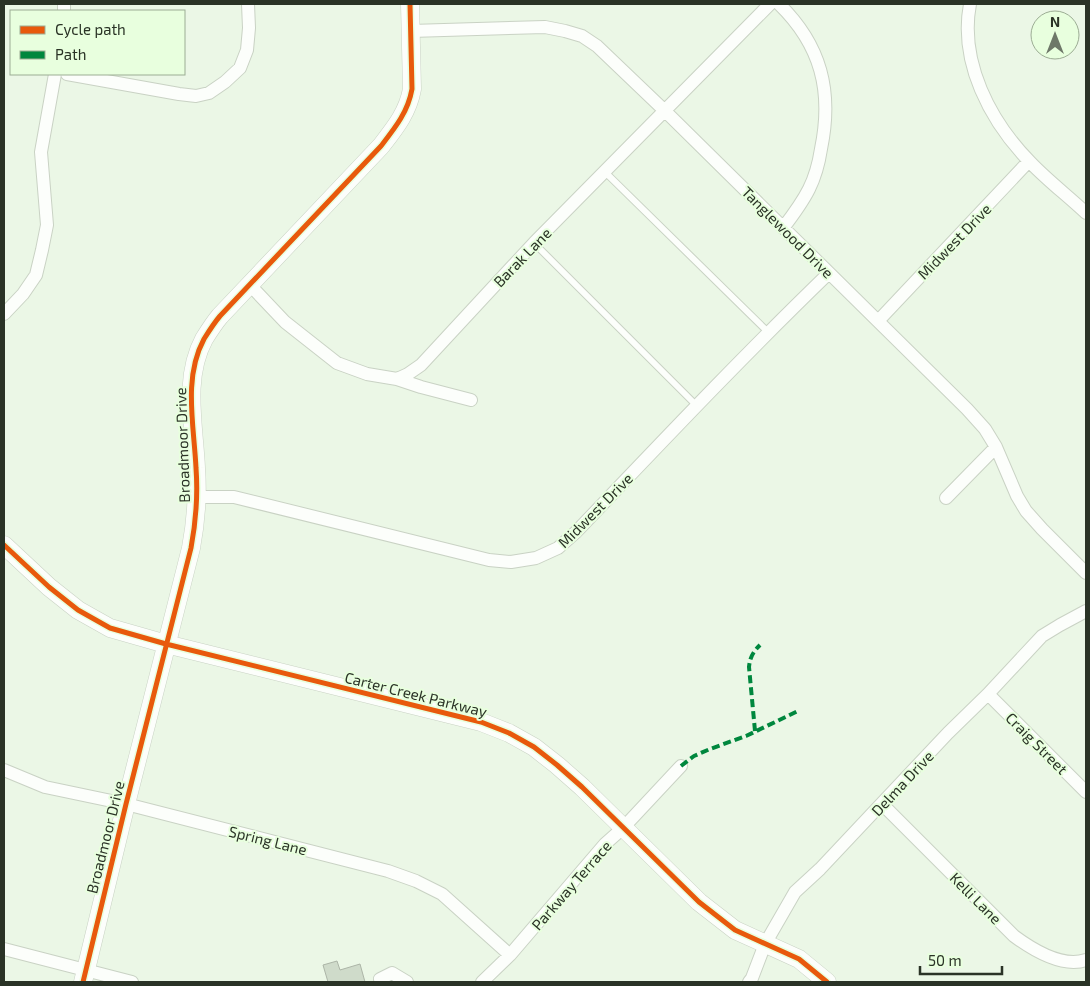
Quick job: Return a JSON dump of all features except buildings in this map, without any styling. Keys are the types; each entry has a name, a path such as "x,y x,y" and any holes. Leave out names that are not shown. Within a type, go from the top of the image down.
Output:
{"street":[{"path":"73,75 179,94 196,96 209,93 240,68 247,50 249,28 248,4"},
{"name":"Broadmoor Drive","path":"84,977 191,548 197,496 191,394 194,366 204,339 220,316 381,146 402,118 412,89 410,4"},
{"name":"Barak Lane","path":"397,379 421,365 534,243 770,4"},
{"path":"779,4 807,38 816,56 823,79 825,104 825,132 818,164 810,188 783,228"},
{"path":"970,4 969,40 974,72 986,102 1006,132 1030,162 1086,213"},
{"name":"Tanglewood Drive","path":"411,32 545,27 566,30 582,36 597,46 666,111 967,409 985,429 996,447 1017,496 1026,510 1042,529 1086,573"},
{"path":"4,314 23,294 36,275 42,250 47,225 41,152 55,75"},
{"name":"Midwest Drive","path":"878,320 1030,162"},
{"name":"Midwest Drive","path":"197,496 234,497 489,560 511,562 536,558 558,548 576,532 696,405 829,273"},
{"path":"250,285 285,322 337,363 367,374 397,379 471,400"},
{"path":"946,498 996,447"},
{"name":"Carter Creek Parkway","path":"4,545 48,587 78,610 110,628 166,644 480,722 509,733 534,747 582,787 699,902 735,930 799,959 827,982"},
{"name":"Delma Drive","path":"749,982 766,944 795,892 820,870 1042,636 1086,610"},
{"name":"Craig Street","path":"988,694 1086,792"},
{"name":"Parkway Terrace","path":"482,982 510,955 604,844 623,828 682,766"},
{"name":"Spring Lane","path":"4,770 45,787 126,804 388,871 416,881 442,894 510,955"},
{"name":"Kelli Lane","path":"882,804 1014,936 1032,949 1060,961 1081,962 1086,960"},
{"path":"4,949 84,977 132,982"},
{"path":"381,982 380,979 392,973 407,982"}],"lane":[{"path":"605,172 768,332"},
{"path":"534,243 696,405"}],"marked path":[{"path":"755,731 749,667 752,655 760,645"},
{"path":"681,766 694,756 746,736 798,711"}],"cycle path":[{"path":"83,982 191,548 197,488 191,402 194,370 198,354 204,339 220,316 381,146 400,119 412,89 410,4"},
{"path":"4,545 49,587 78,610 110,628 166,644 481,722 509,733 534,747 582,787 699,902 735,930 799,959 827,982"}]}
